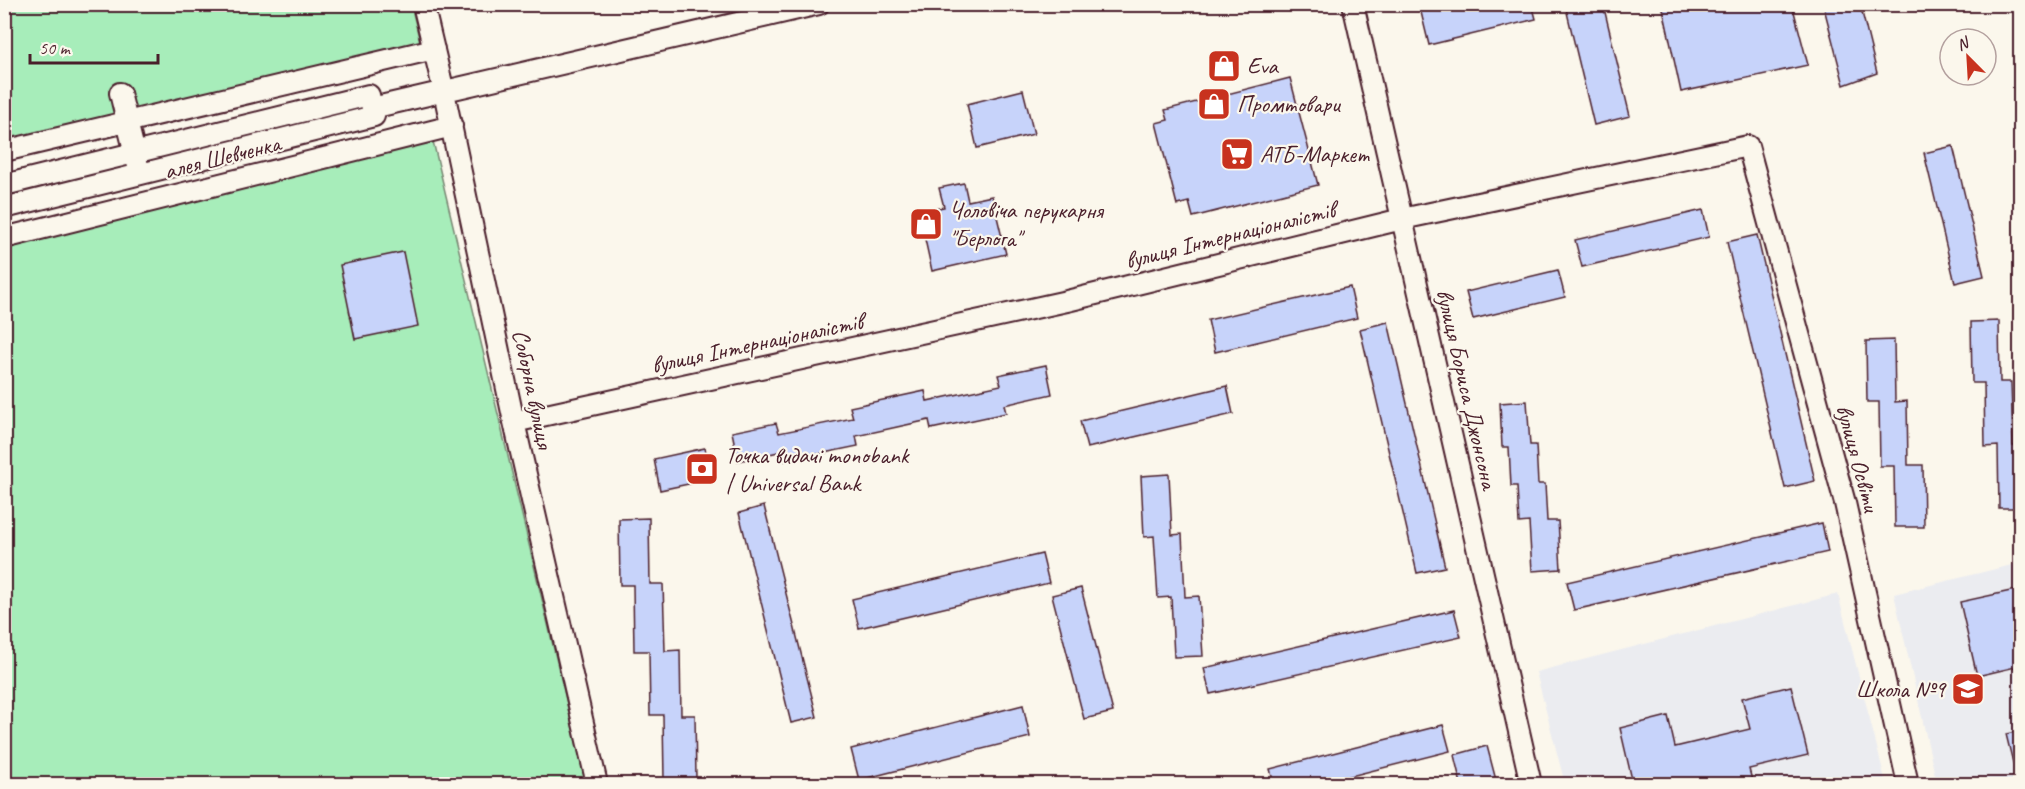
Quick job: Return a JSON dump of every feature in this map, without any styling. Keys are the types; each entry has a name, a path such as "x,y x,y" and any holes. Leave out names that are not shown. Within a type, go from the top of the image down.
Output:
{"street":[{"name":"Соборна вулиця","path":"423,4 452,126 514,422 597,784"},
{"name":"алея Шевченка","path":"372,108 819,4"},
{"name":"вулиця Бориса Джонсона","path":"1353,4 1531,784"},
{"path":"4,151 434,49"},
{"name":"алея Шевченка","path":"120,93 140,174"},
{"name":"алея Шевченка","path":"4,185 369,95 374,116 4,208"},
{"name":"алея Шевченка","path":"4,238 452,126"},
{"name":"вулиця Інтернаціоналістів","path":"514,422 1073,300 1402,219 1748,146"},
{"name":"вулиця Освіти","path":"1748,146 1845,503 1908,784"}],"shaded area":[{"name":"Школа №9","path":"2020,563 2020,784 1937,784 1894,594"},
{"path":"1838,594 1886,783 1565,784 1536,672"}],"green space":[{"path":"4,5 411,5 421,46 5,143"},
{"path":"432,137 586,784 5,784 5,245"}],"building":[{"path":"1419,4 1532,4 1536,19 1429,45"},
{"path":"1565,4 1603,4 1630,116 1594,125"},
{"path":"1662,4 1792,4 1808,65 1681,92"},
{"path":"1823,4 1860,4 1877,73 1844,85"},
{"name":"АТБ-Маркет","path":"1290,78 1318,185 1193,217 1189,202 1177,205 1156,123 1168,120 1165,110"},
{"path":"1023,90 1034,134 977,148 967,104"},
{"path":"1953,146 1984,276 1955,283 1924,153"},
{"path":"964,183 968,201 992,196 1006,254 932,271 919,212 944,207 939,188"},
{"path":"1703,210 1709,237 1582,267 1575,240"},
{"path":"1757,235 1815,481 1785,488 1727,242"},
{"path":"403,252 418,326 355,339 340,265"},
{"path":"1558,270 1565,297 1473,319 1466,292"},
{"path":"1350,287 1357,318 1215,352 1208,320"},
{"path":"1999,321 2000,382 2011,382 2013,446 2020,446 2020,508 1999,508 1998,446 1985,447 1984,383 1972,383 1971,322"},
{"path":"1388,322 1445,567 1417,573 1360,329"},
{"path":"1894,340 1895,402 1907,401 1908,465 1923,465 1924,527 1895,527 1894,466 1880,466 1879,402 1867,402 1866,341"},
{"path":"1046,365 1052,394 1004,405 1006,413 931,429 929,420 856,436 858,446 785,461 783,451 738,461 732,432 776,423 779,433 853,418 850,407 925,391 927,401 1001,385 998,375"},
{"path":"1227,386 1233,414 1087,448 1080,421"},
{"path":"1527,401 1530,445 1536,445 1538,484 1545,484 1547,521 1558,521 1561,569 1532,571 1529,522 1519,523 1517,486 1511,486 1509,447 1502,447 1500,403"},
{"path":"705,448 712,479 660,490 654,459"},
{"path":"1169,474 1172,535 1182,534 1185,597 1199,596 1203,656 1174,657 1171,597 1158,598 1154,536 1144,537 1141,476"},
{"path":"764,506 817,717 791,723 739,513"},
{"path":"649,518 650,584 663,584 665,651 680,650 681,715 695,715 696,780 664,780 663,715 650,715 649,651 634,651 633,585 620,585 619,519"},
{"path":"1822,523 1828,552 1574,610 1567,582"},
{"path":"1042,554 1049,583 859,628 852,599"},
{"path":"1081,588 1113,712 1084,719 1052,595"},
{"path":"2020,589 2020,666 1977,676 1960,602"},
{"path":"1454,610 1461,637 1210,694 1204,668"},
{"path":"1791,686 1808,755 1749,769 1753,784 1633,784 1620,728 1668,716 1675,747 1750,729 1742,698"},
{"path":"1023,705 1030,737 859,780 851,749"},
{"path":"1443,725 1450,751 1319,784 1274,784 1270,769"},
{"path":"2020,731 2020,770 2015,771 2006,734"},
{"path":"1487,746 1497,784 1461,784 1454,755"}],"place":[{"name":"Eva","path":"1224,66"},
{"name":"Промтовари","path":"1214,104"},
{"name":"АТБ-Маркет","path":"1237,154"},
{"name":"Чоловіча перукарня \"Берлога\"","path":"926,224"},
{"name":"Точка видачі monobank | Universal Bank","path":"702,469"},
{"name":"Школа №9","path":"1968,689"}]}
